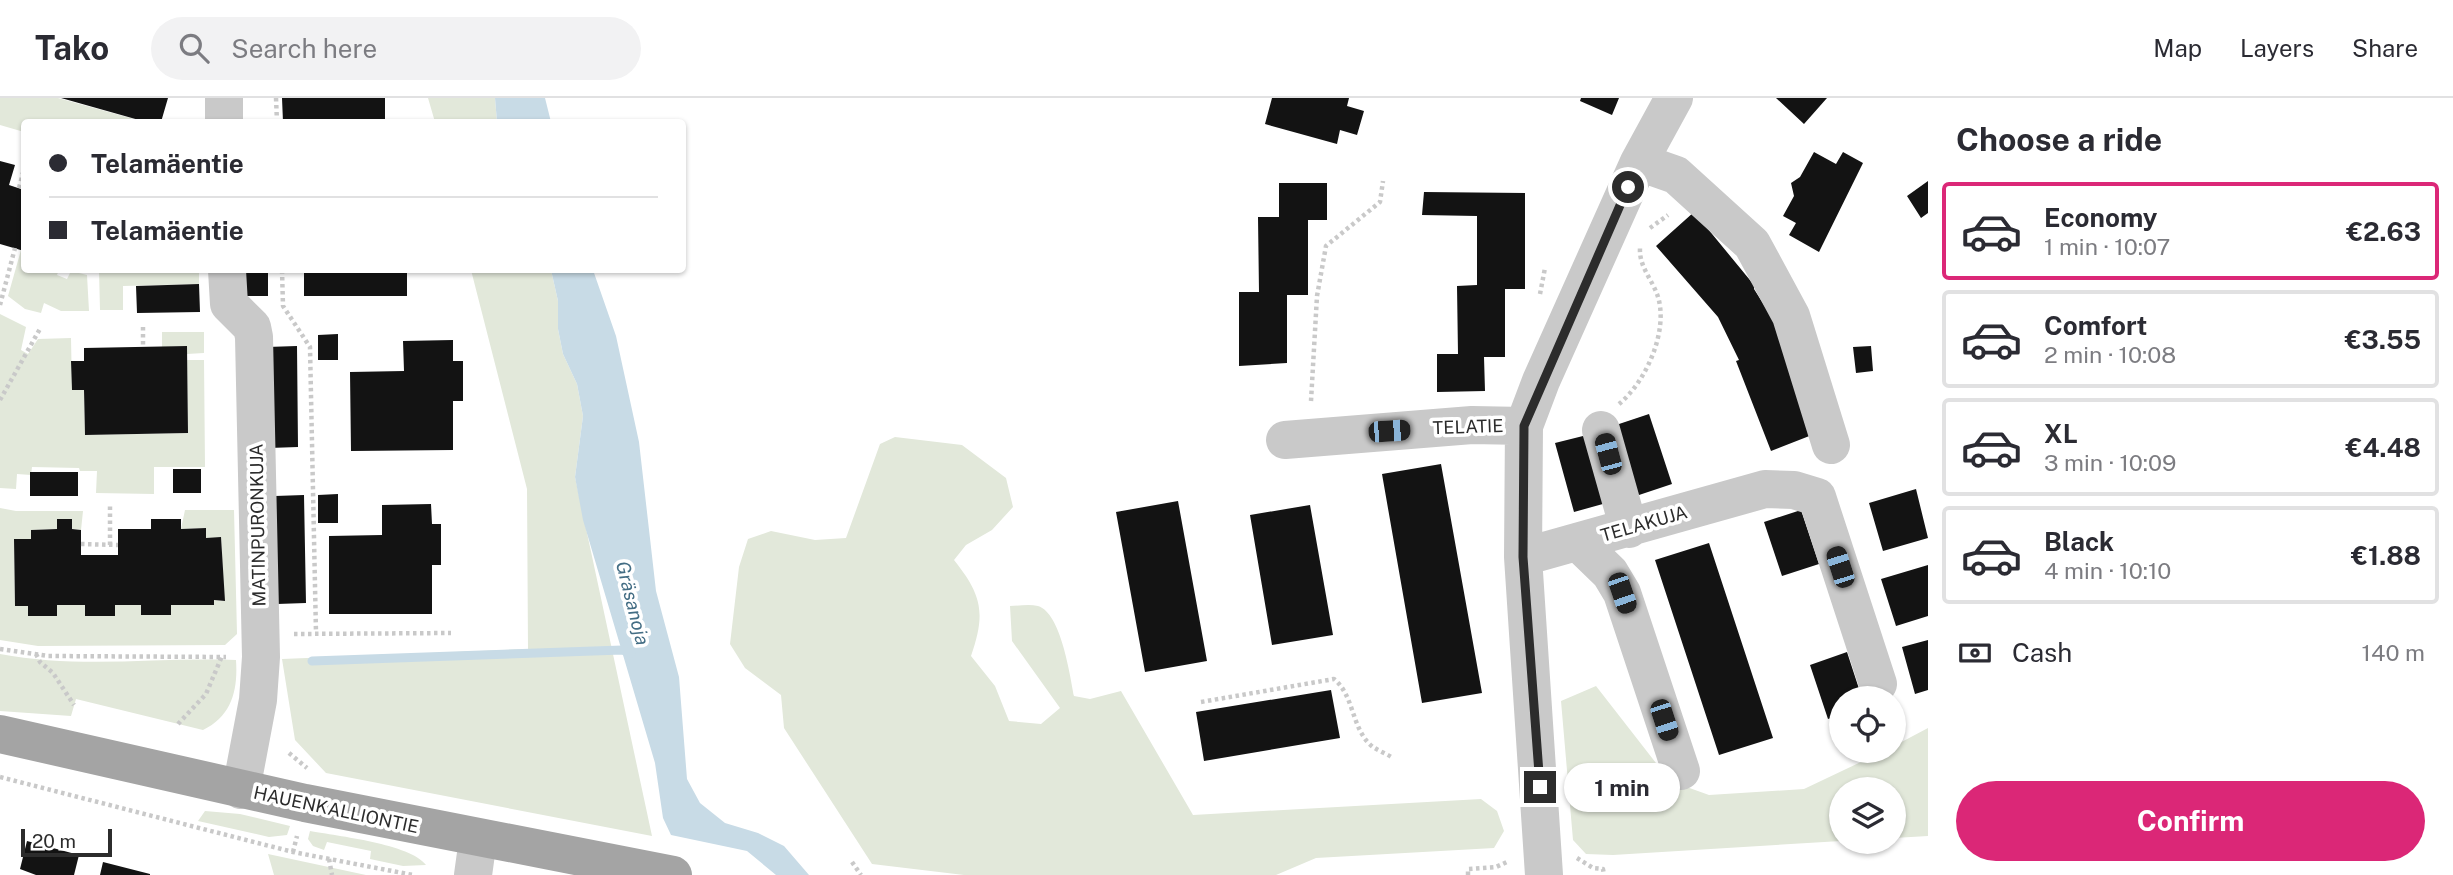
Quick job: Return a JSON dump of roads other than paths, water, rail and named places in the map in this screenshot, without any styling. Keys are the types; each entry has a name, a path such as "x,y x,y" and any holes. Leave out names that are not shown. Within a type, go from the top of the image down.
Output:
{"main road":[{"name":"HAUENKALLIONTIE","path":"0,734 241,790 475,857 665,874"}],"street":[{"path":"224,98 225,119"},
{"path":"1544,875 1523,557 1524,426 1541,381 1639,162 1674,98"},
{"path":"1639,162 1676,175 1752,244 1791,316 1830,445"},
{"name":"MATINPURONKUJA","path":"227,273 229,303 253,327 254,337 261,646 258,700 241,790"},
{"name":"TELATIE","path":"1285,440 1472,425 1524,426"},
{"path":"1601,429 1629,528"},
{"name":"TELAKUJA","path":"1523,557 1765,489 1794,490 1817,497 1878,684"},
{"path":"1580,543 1610,573 1622,593 1681,771"}],"water":[{"path":"495,98 545,98 550,119 497,119"},
{"name":"Gräsanoja","path":"552,273 594,273 616,336 639,442 656,591 679,677 687,779 700,803 725,823 758,833 784,846 809,875 776,875 747,851 671,835 663,818 655,763 583,520 575,477 583,416 577,384 563,354 558,329 558,301"}],"waterway":[{"name":"Gräsanoja","path":"312,661 622,650 631,653"}]}
